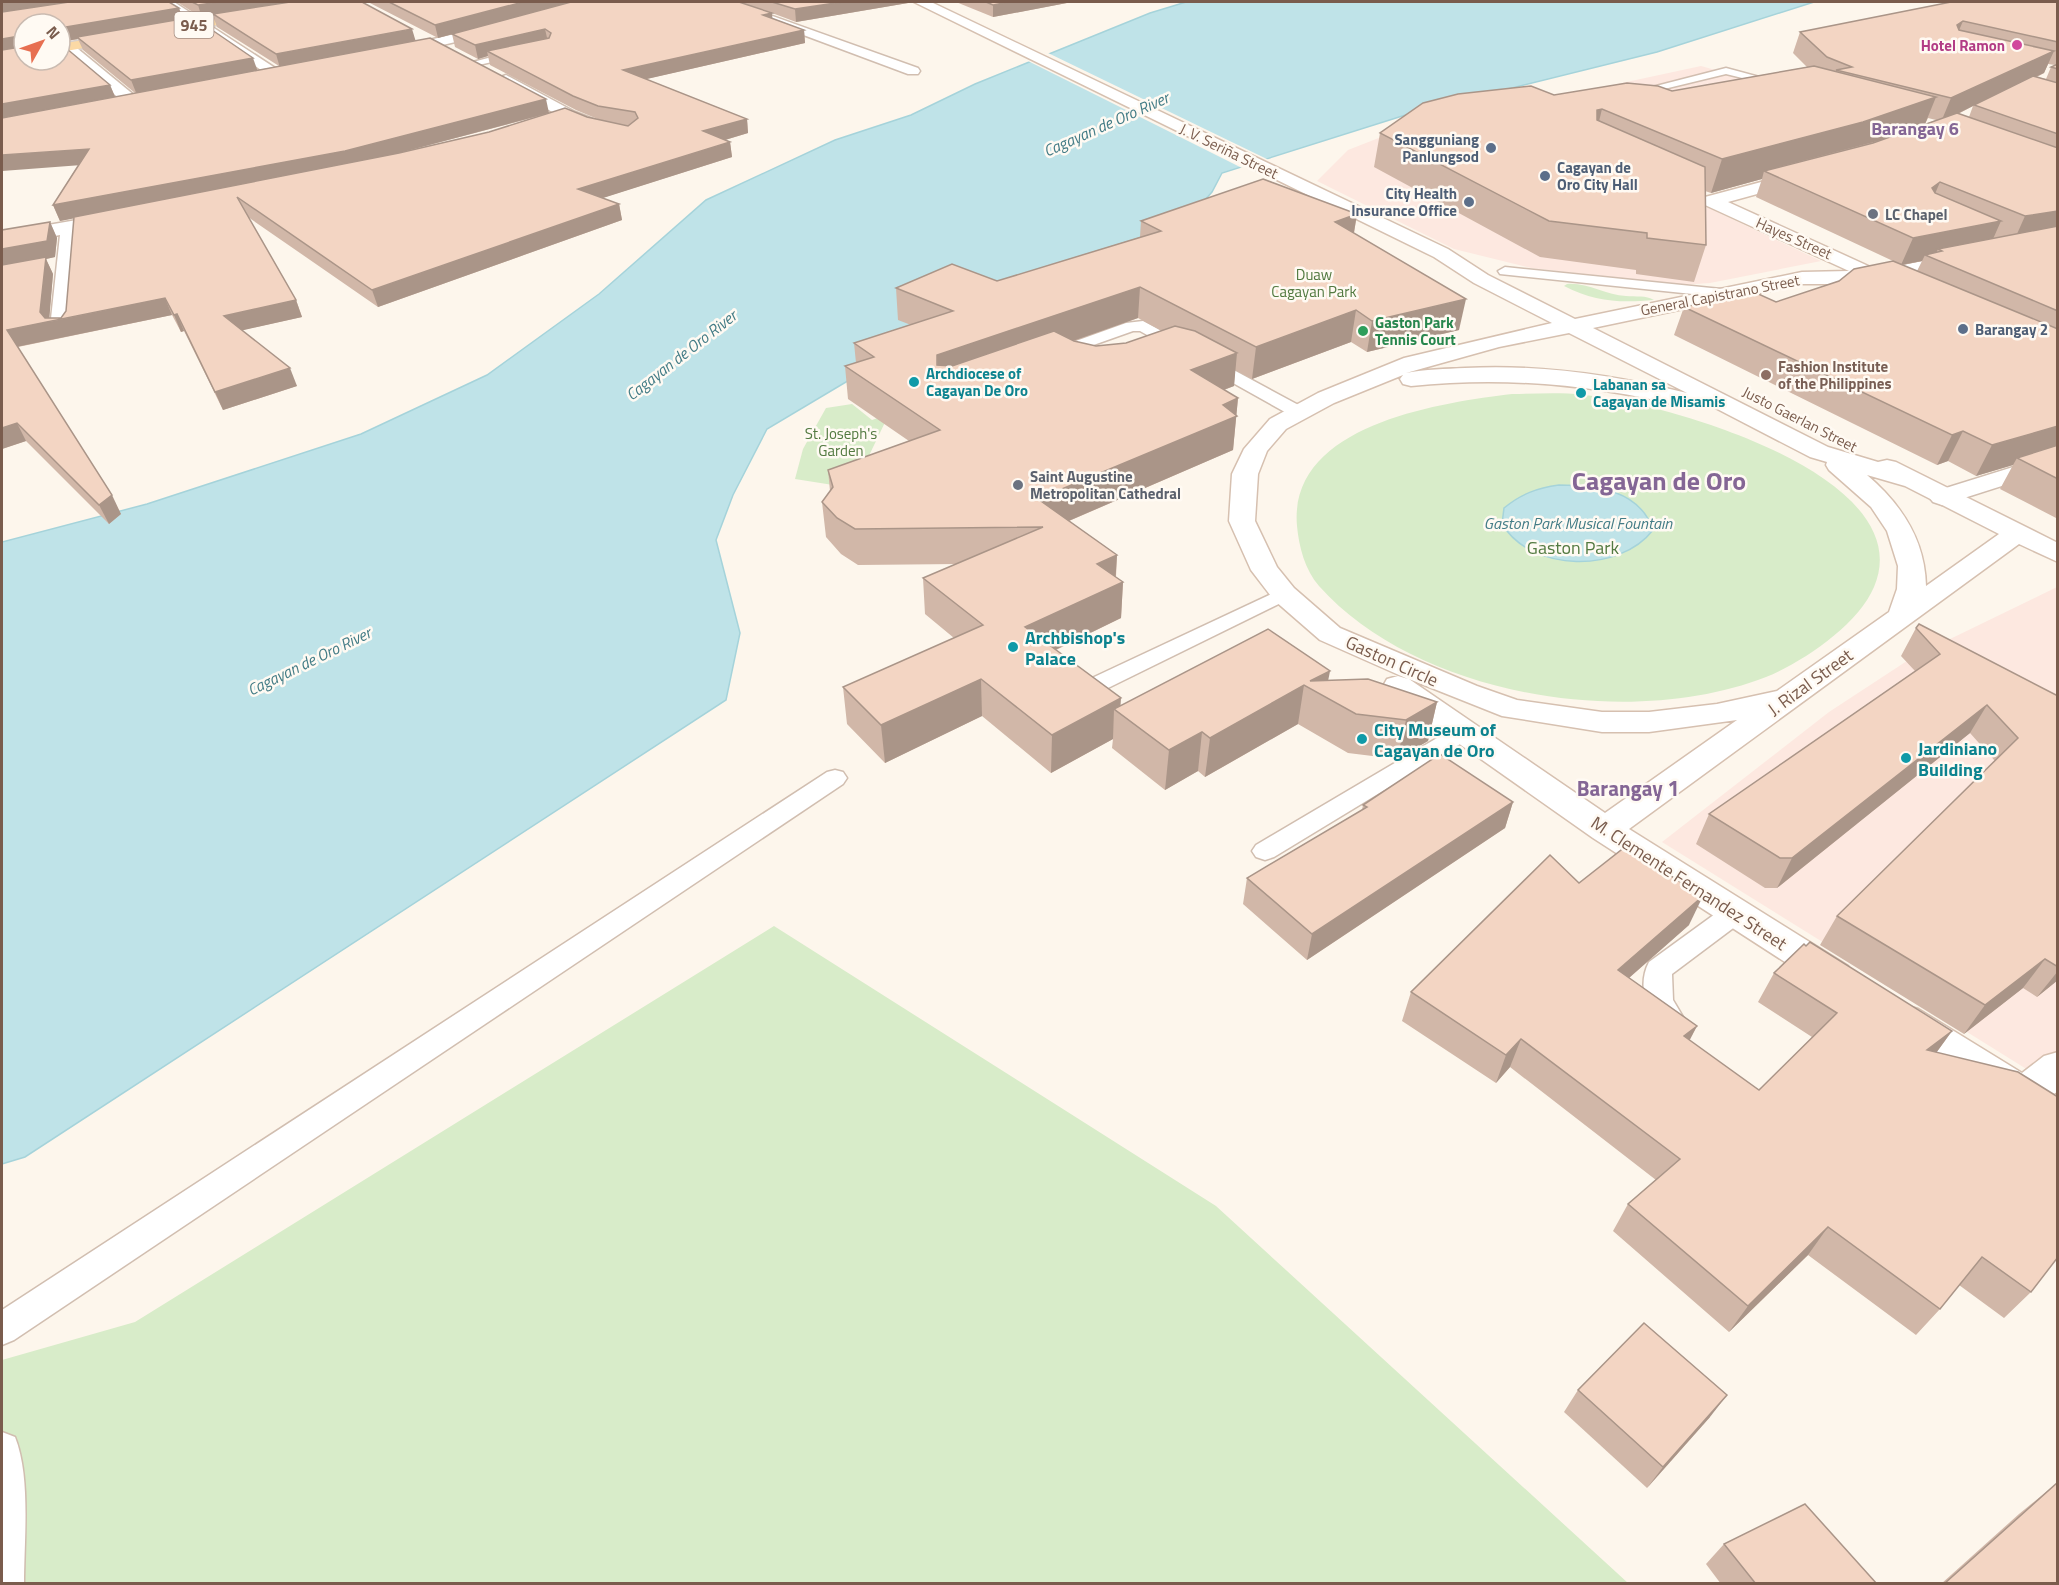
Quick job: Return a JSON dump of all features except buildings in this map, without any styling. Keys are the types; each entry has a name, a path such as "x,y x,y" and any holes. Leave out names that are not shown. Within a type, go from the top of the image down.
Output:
{"main road":[{"name":"945","path":"72,46 327,2"}],"street":[{"path":"166,2 284,74 256,79"},
{"path":"722,2 913,71"},
{"name":"J. V. Seriña Street","path":"921,2 975,26 1365,218 1441,253 1481,279 1571,325 1599,328"},
{"path":"381,55 439,44 515,23"},
{"path":"418,33 569,115 615,131"},
{"path":"72,53 140,101 112,107"},
{"path":"548,122 569,115"},
{"name":"Hayes Street","path":"1823,170 1706,199 1907,289"},
{"path":"2,239 70,229 136,215"},
{"path":"61,328 70,229"},
{"name":"J. V. Seriña Street","path":"1441,253 1505,271 1599,328"},
{"name":"General Capistrano Street","path":"1599,328 1626,332 1978,256"},
{"path":"46,267 68,263"},
{"name":"General Capistrano Street","path":"1599,328 1802,278 1877,276"},
{"path":"1481,279 1503,307 1504,326"},
{"name":"Gaston Circle","path":"1571,325 1504,326 1355,386 1295,413 1267,434 1256,450 1245,474 1242,521 1260,562 1284,594 1330,634 1466,693 1514,709 1602,722 1649,722 1717,714 1786,699"},
{"name":"Gaston Circle","path":"1430,377 1599,328"},
{"name":"Justo Gaerlan Street","path":"1599,328 1768,426 1819,452 1907,479"},
{"name":"Justo Gaerlan Street","path":"1626,332 1846,441 1907,479 2058,554"},
{"name":"Gaston Circle","path":"1355,386 1430,377 1535,374 1604,381 1651,390 1768,426"},
{"path":"1819,452 1868,489 1902,530 1909,545 1912,587 1902,616 1933,632"},
{"path":"1942,497 2058,460"},
{"name":"J. Rizal Street","path":"1605,830 2016,534"},
{"name":"M. Clemente Fernandez Street","path":"1330,634 1462,733 1605,830 2058,1117"},
{"path":"2023,1095 2058,1068"}],"lane":[{"path":"474,63 526,51"},
{"path":"1620,96 1726,71 1790,87"},
{"path":"1505,271 1731,294"},
{"path":"1071,363 1049,356 1131,326 1143,326 1295,413"},
{"path":"1155,356 1173,350 1181,351 1295,413"},
{"path":"1100,683 1284,594"},
{"path":"1265,850 1462,733"},
{"path":"2,1329 835,778"},
{"path":"1696,1046 1677,1030 1663,1011 1655,984 1659,969 1735,912"},
{"path":"2,1450 5,1478 5,1584"}],"shaded area":[{"name":"Cagayan de Oro City Hall","path":"1701,66 1776,87 1681,195 1821,261 1710,283 1680,285 1531,268 1454,249 1317,181 1348,150 1394,132"},
{"path":"2057,587 2057,1088 1662,842 1829,712 1913,657"}],"green space":[{"path":"1567,284 1654,300 1619,301 1597,298 1564,286"},
{"name":"Gaston Park","path":"1556,393 1619,400 1721,429 1775,451 1823,478 1859,510 1878,547 1874,587 1856,615 1828,641 1812,652 1766,677 1712,693 1653,701 1591,701 1529,693 1468,678 1412,654 1361,624 1314,580 1301,550 1298,534 1301,492 1316,464 1342,442 1373,426 1409,413 1446,404 1512,394"},
{"name":"St. Joseph's Garden","path":"852,404 872,420 889,414 864,466 833,485 795,479 803,449 826,408"},
{"path":"774,926 1216,1206 1628,1583 2,1584 2,1360 135,1322"}],"water":[{"name":"Cagayan de Oro River","path":"1186,2 1814,2 1657,52 1415,112 1222,173 1212,192 1195,211 856,376 767,429 733,495 716,540 740,633 726,700 25,1157 2,1164 2,542 147,504 361,434 487,375 599,294 706,200 835,140 911,115 975,84 1150,13"},
{"name":"Gaston Park Musical Fountain","path":"1559,485 1587,486 1615,492 1638,506 1647,517 1653,530 1638,544 1620,554 1599,560 1576,562 1554,559 1534,552 1516,540 1502,524 1504,508 1530,492"}],"pier":[{"path":"1046,52 1271,161 1244,169 1026,60"}],"place":[{"name":"Hotel Ramon","path":"2017,45"},
{"name":"Sangguniang Panlungsod","path":"1491,148"},
{"name":"Cagayan de Oro City Hall","path":"1545,176"},
{"name":"City Health Insurance Office","path":"1469,202"},
{"name":"LC Chapel","path":"1873,214"},
{"name":"Barangay 2","path":"1963,329"},
{"name":"Gaston Park Tennis Court","path":"1363,331"},
{"name":"Fashion Institute of the Philippines","path":"1766,375"},
{"name":"Archdiocese of Cagayan De Oro","path":"914,382"},
{"name":"Labanan sa Cagayan de Misamis","path":"1581,393"},
{"name":"Saint Augustine Metropolitan Cathedral","path":"1018,485"},
{"name":"Archbishop's Palace","path":"1013,647"},
{"name":"City Museum of Cagayan de Oro","path":"1362,739"},
{"name":"Jardiniano Building","path":"1906,758"}],"district":[{"name":"Barangay 6","path":"1915,128"},
{"name":"Cagayan de Oro","path":"1659,480"},
{"name":"Barangay 1","path":"1628,788"}],"park label":[{"name":"Duaw Cagayan Park","path":"1314,282"}]}
